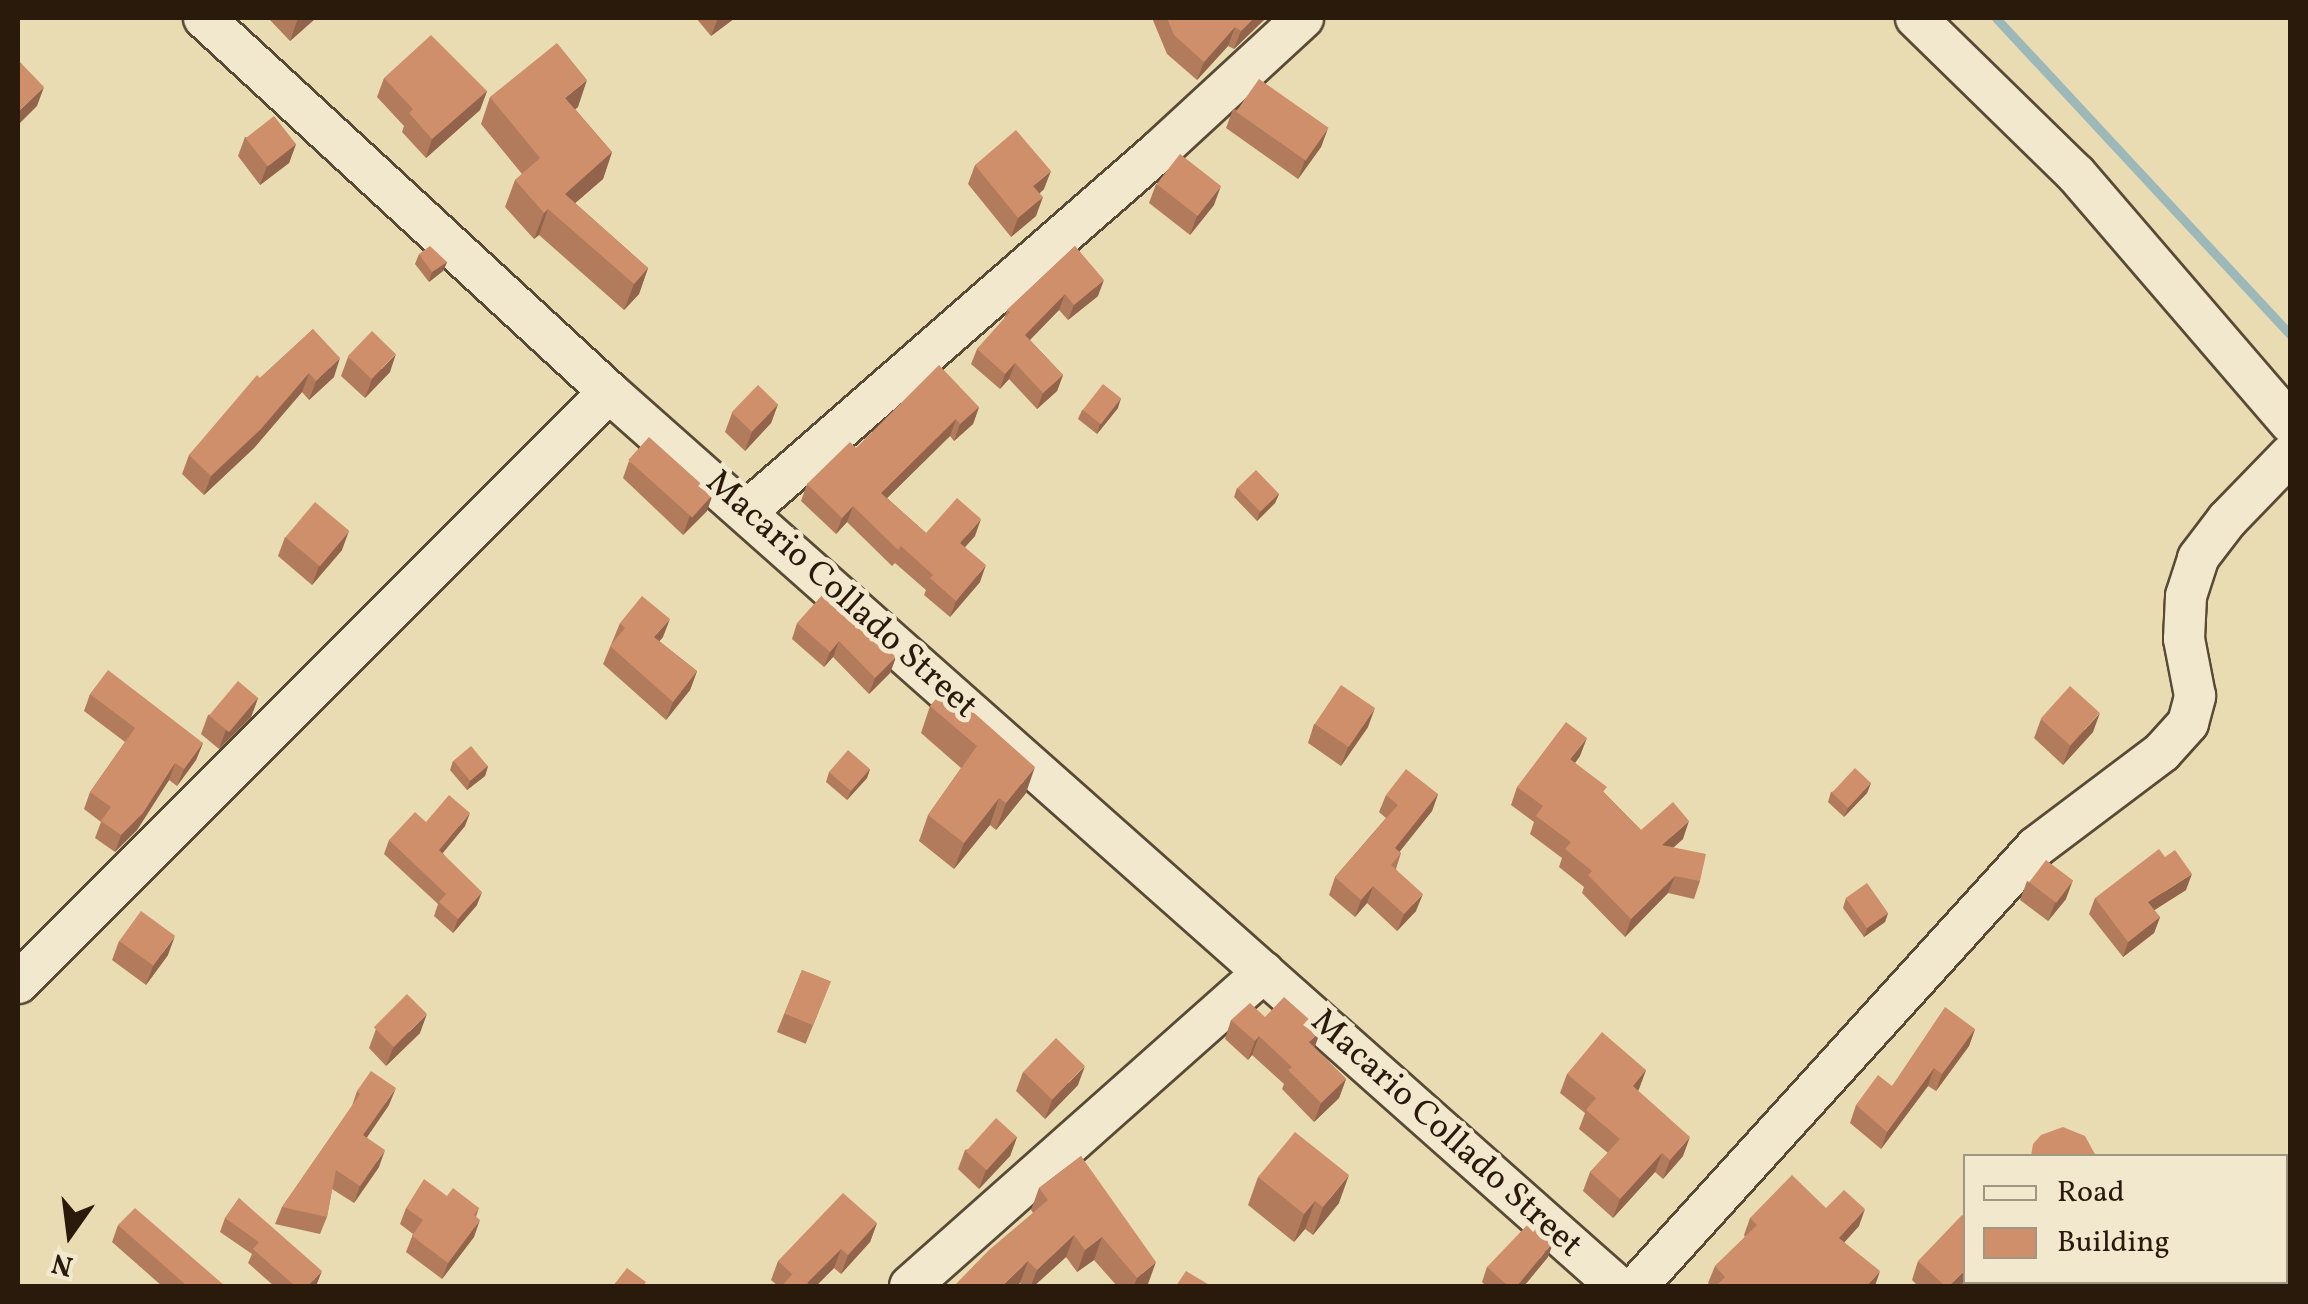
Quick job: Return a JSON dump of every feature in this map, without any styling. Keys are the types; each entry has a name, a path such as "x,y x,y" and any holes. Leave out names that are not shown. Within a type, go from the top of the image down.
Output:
{"street":[{"name":"Macario Collado Street","path":"204,18 609,392 1617,1286"},
{"path":"747,511 1144,164 1303,18"},
{"path":"1916,18 2076,174 2290,424"},
{"path":"18,983 609,392"},
{"path":"1637,1286 2036,846 2162,752 2188,723 2195,696 2184,638 2185,610 2198,558 2227,520 2290,455"},
{"path":"910,1286 1264,972"}],"building":[{"path":"1167,18 1254,18 1241,31 1235,27 1204,62 1174,35"},
{"path":"431,35 487,91 432,139 409,113 413,109 384,78"},
{"path":"557,43 587,80 565,98 612,152 565,194 648,268 634,284 548,209 544,213 515,180 540,158 490,97"},
{"path":"18,60 44,87 20,110 18,108"},
{"path":"1259,79 1329,128 1306,161 1236,112"},
{"path":"274,116 296,144 268,167 246,138"},
{"path":"1016,130 1051,171 1033,186 1043,197 1018,218 975,165"},
{"path":"1180,154 1221,186 1198,216 1157,184"},
{"path":"430,246 447,262 432,272 419,254"},
{"path":"1075,246 1104,280 1074,305 1065,294 1025,335 1063,375 1043,393 1015,363 1005,374 977,349 1010,312 1007,310"},
{"path":"313,329 340,358 316,381 309,373 261,429 211,476 189,455 257,375 260,378"},
{"path":"372,331 396,354 371,379 348,356"},
{"path":"939,365 979,407 960,424 956,419 881,493 926,533 957,498 981,519 960,543 986,565 956,601 930,578 933,575 901,546 898,550 853,506 842,518 807,484 850,442 856,448"},
{"path":"1103,384 1121,398 1101,424 1083,410"},
{"path":"758,385 778,404 752,432 732,412"},
{"path":"649,437 713,495 692,518 628,460"},
{"path":"1256,470 1279,494 1260,512 1237,488"},
{"path":"315,502 349,531 320,566 285,537"},
{"path":"824,593 896,657 875,678 839,641 830,652 797,623"},
{"path":"642,596 670,619 654,637 697,671 673,702 610,646 625,628 620,623"},
{"path":"108,670 203,743 184,769 175,763 143,813 121,835 101,821 111,807 90,792 135,728 90,694"},
{"path":"238,681 258,698 229,732 209,715"},
{"path":"1341,685 1375,708 1349,747 1315,724"},
{"path":"2070,686 2100,713 2070,745 2041,719"},
{"path":"946,688 1035,767 1006,803 999,798 964,843 928,815 977,746 930,706"},
{"path":"1566,722 1587,738 1570,759 1607,787 1603,792 1641,830 1673,802 1689,821 1662,845 1706,854 1700,881 1675,876 1631,919 1588,875 1592,871 1565,849 1571,842 1536,816 1543,806 1517,787"},
{"path":"471,746 488,766 470,781 453,761"},
{"path":"848,750 870,769 851,791 829,772"},
{"path":"1855,768 1871,783 1848,808 1832,793"},
{"path":"1406,769 1438,794 1395,848 1401,853 1391,865 1423,894 1404,914 1373,886 1361,900 1335,877 1398,805 1386,795"},
{"path":"449,795 470,813 439,850 482,892 458,919 439,902 446,894 389,840 415,812 426,822"},
{"path":"2159,849 2165,857 2175,850 2192,874 2148,902 2160,917 2128,942 2095,898"},
{"path":"2046,860 2073,880 2056,903 2029,882"},
{"path":"1867,883 1888,913 1867,928 1846,898"},
{"path":"141,911 175,936 153,966 119,941"},
{"path":"802,970 831,982 813,1025 784,1014"},
{"path":"407,994 427,1014 394,1047 374,1027"},
{"path":"1284,997 1321,1030 1309,1042 1346,1079 1321,1103 1288,1070 1292,1067 1259,1036 1255,1041 1231,1020 1250,1003 1265,1017"},
{"path":"1945,1007 1975,1029 1942,1074 1934,1068 1887,1132 1856,1105 1878,1075 1892,1086"},
{"path":"1602,1032 1646,1070 1633,1086 1690,1137 1670,1160 1662,1153 1620,1199 1590,1172 1620,1139 1586,1110 1596,1098 1567,1074"},
{"path":"1056,1038 1085,1066 1052,1100 1023,1072"},
{"path":"371,1071 396,1088 363,1135 385,1150 360,1186 336,1170 327,1217 282,1207 360,1094 357,1091"},
{"path":"996,1118 1017,1137 987,1170 966,1151"},
{"path":"2063,1127 2085,1136 2095,1154 2031,1154 2033,1144 2041,1135"},
{"path":"1295,1132 1349,1175 1323,1207 1315,1201 1304,1214 1258,1177"},
{"path":"1081,1156 1156,1262 1137,1278 1102,1237 1085,1250 1074,1235 1037,1270 1028,1261 1002,1286 954,1286 1048,1200 1039,1188"},
{"path":"1792,1175 1826,1208 1844,1190 1865,1209 1839,1238 1880,1271 1867,1286 1716,1286 1725,1277 1715,1266 1757,1225 1750,1218"},
{"path":"424,1179 447,1196 453,1188 479,1208 474,1215 480,1220 448,1263 412,1236 423,1220 406,1208"},
{"path":"843,1193 877,1223 848,1255 841,1249 807,1283 778,1261"},
{"path":"239,1198 322,1271 308,1286 295,1286 253,1249 259,1242 225,1218"},
{"path":"135,1208 225,1286 187,1286 118,1225"},
{"path":"1963,1216 1963,1272 1945,1286 1918,1261"},
{"path":"1531,1221 1554,1241 1517,1286 1508,1286 1487,1267"},
{"path":"627,1268 646,1282 643,1286 613,1286"},
{"path":"1186,1271 1211,1286 1176,1286"},
{"path":"794,1272 811,1286 782,1286"},
{"path":"2074,1284 2158,1284 2158,1286"}],"waterway":[{"path":"1996,18 2290,334"}]}
